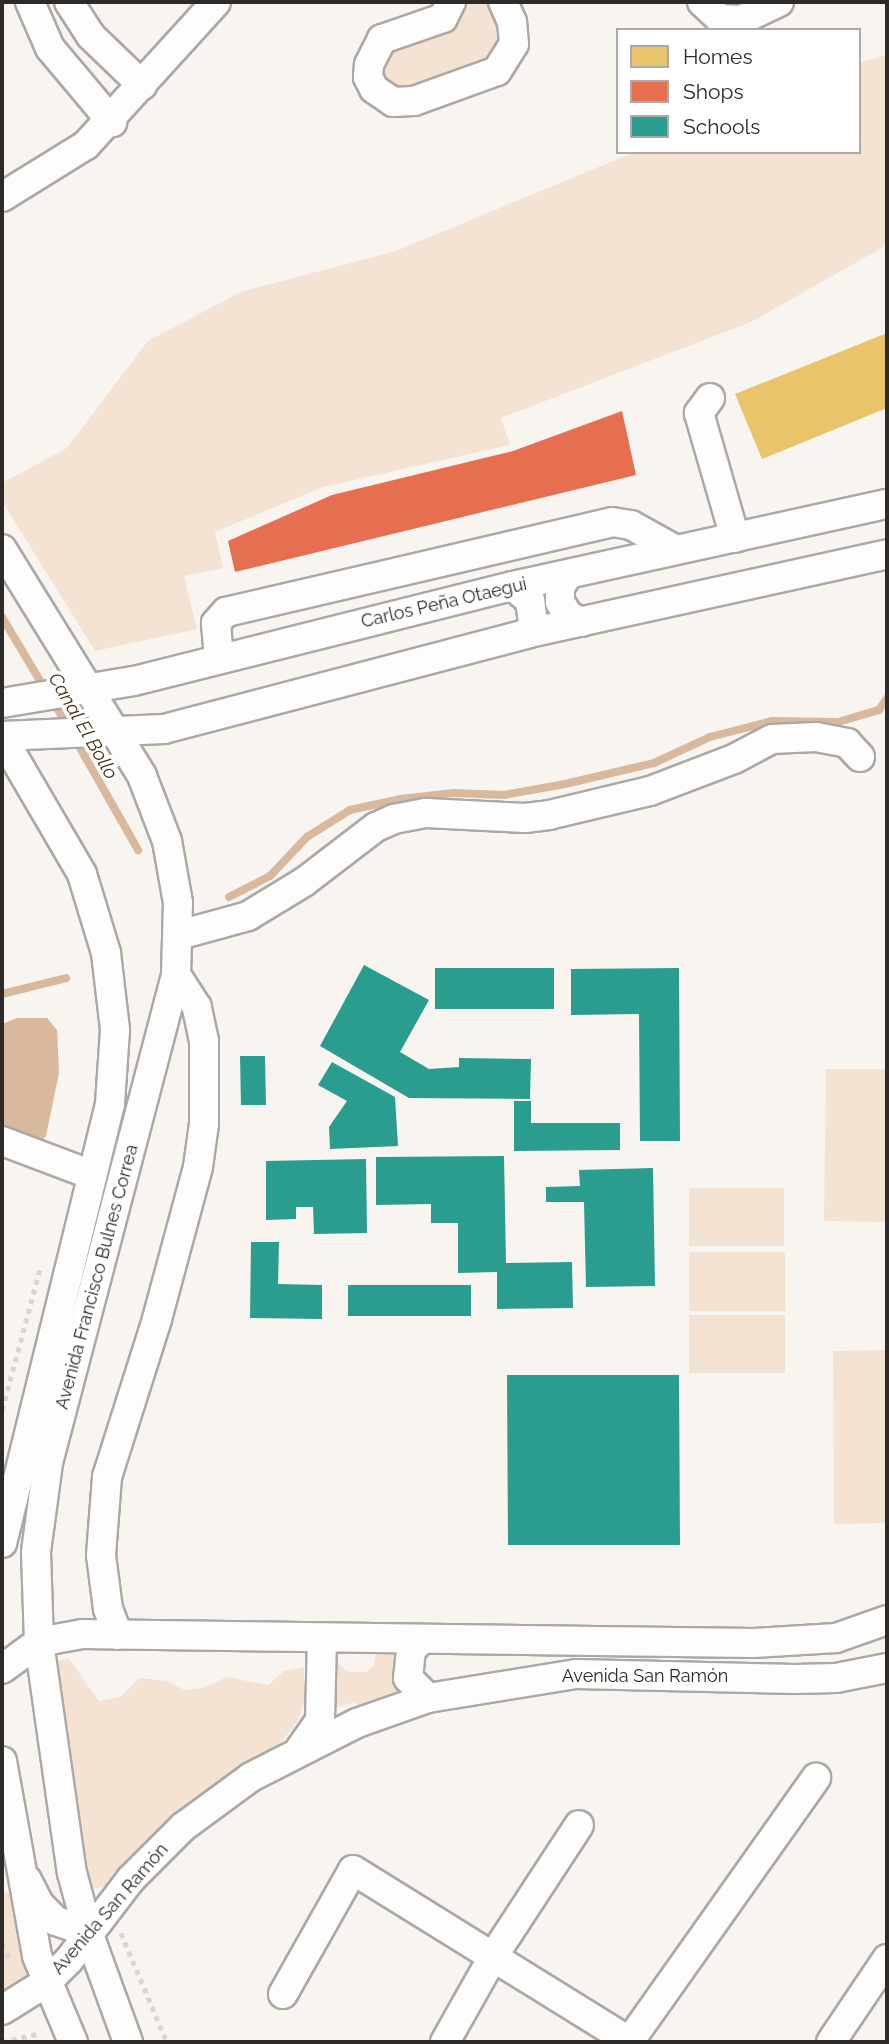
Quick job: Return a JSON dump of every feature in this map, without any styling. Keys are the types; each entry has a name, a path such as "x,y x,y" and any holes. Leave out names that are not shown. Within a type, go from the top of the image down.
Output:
{"street":[{"path":"30,2 50,48 111,122"},
{"path":"69,2 91,36 142,85"},
{"path":"2,197 58,165 111,122 216,2"},
{"path":"451,2 443,18 382,39 369,65 368,77 374,89 393,102 414,101 497,71 514,44 503,2"},
{"path":"702,2 720,19 741,20 779,2"},
{"path":"710,398 699,413 735,538"},
{"name":"Carlos Peña Otaegui","path":"7,702 77,693 513,586 887,504"},
{"path":"219,658 216,623 226,612 612,522 631,525 676,550"},
{"name":"Avenida Francisco Bulnes Correa","path":"2,548 77,693 100,731 142,776 167,841 179,935 176,975 48,1463 36,1552 38,1642 72,1872 88,1932 128,2042"},
{"path":"10,736 164,729 529,634 887,554"},
{"path":"568,575 560,587 560,602 568,615 581,622"},
{"path":"513,586 530,601 533,623 529,634"},
{"name":"Avenida Francisco Bulnes Correa","path":"2,1543 92,1175 114,1067 115,1030 106,953 76,862 10,736"},
{"path":"179,935 248,916 304,882 376,827 394,819 426,813 499,818 549,815 650,791 734,759 772,739 847,743 860,757"},
{"path":"118,1635 108,1609 101,1555 107,1477 171,1269 198,1167 204,1124 204,1041 197,1007 176,975"},
{"path":"2,1141 92,1175"},
{"name":"Avenida San Ramón","path":"2,1668 38,1642 82,1634 421,1640 796,1641 848,1635 887,1620"},
{"path":"298,1751 320,1720 322,1638"},
{"path":"421,1640 411,1650 408,1678 428,1698"},
{"name":"Avenida San Ramón","path":"2,2010 47,1982 110,1905 183,1827 224,1795 298,1751 428,1698 576,1674 795,1679 836,1678 887,1668"},
{"path":"283,1994 354,1870 630,2042 816,1778"},
{"path":"3,1783 47,1982 74,2042"},
{"path":"445,2042 494,1955 579,1825"},
{"path":"19,1865 40,1905 56,1921 88,1932"},
{"path":"831,2042 887,1959"}],"path":[{"path":"2,1410 43,1256"},
{"path":"110,1905 167,2042"}],"shaded area":[{"path":"461,2 493,3 504,23 497,62 412,95 377,86 387,49"},
{"path":"887,55 887,245 751,322 501,418 510,445 323,487 215,532 223,568 184,576 197,629 95,651 2,501 2,483 67,448 148,341 241,292 396,251 630,154 861,154 861,62"},
{"path":"17,1018 47,1018 57,1030 59,1073 46,1136 35,1149 2,1135 2,1024"},
{"path":"826,1069 887,1069 887,1222 824,1221"},
{"path":"689,1188 784,1188 784,1246 689,1246"},
{"path":"689,1252 785,1252 785,1311 689,1311"},
{"path":"689,1315 785,1315 785,1373 689,1373"},
{"path":"887,1350 887,1523 834,1524 833,1351"},
{"path":"377,1648 401,1648 399,1693 358,1709 355,1702 335,1708 334,1661 349,1672 366,1672 374,1666"},
{"path":"69,1659 99,1701 120,1697 140,1678 167,1681 184,1690 203,1688 227,1677 268,1685 284,1671 304,1667 305,1699 297,1722 279,1745 202,1794 105,1886 91,1890 49,1662"},
{"path":"2,1890 10,1895 31,1975 2,1994"}],"building: Homes":[{"path":"887,333 887,408 762,459 735,394"}],"building: Shops":[{"path":"622,411 636,475 235,572 228,541 332,495 513,451"}],"building: Schools":[{"path":"364,965 429,1000 400,1052 429,1069 459,1067 459,1058 531,1059 530,1099 409,1098 320,1046"},
{"path":"435,968 554,968 554,1009 435,1009"},
{"path":"679,968 680,1141 640,1141 639,1014 571,1015 571,969"},
{"path":"240,1056 265,1056 266,1105 241,1105"},
{"path":"332,1062 395,1097 398,1146 330,1149 329,1127 347,1101 318,1085"},
{"path":"514,1101 531,1101 531,1123 620,1123 620,1150 514,1151"},
{"path":"504,1156 506,1263 572,1262 573,1308 497,1309 497,1272 458,1273 458,1223 431,1223 431,1204 376,1205 376,1157"},
{"path":"366,1159 367,1233 314,1234 313,1207 296,1207 296,1219 266,1220 266,1161"},
{"path":"653,1168 655,1286 586,1287 584,1202 546,1202 546,1187 580,1186 579,1170"},
{"path":"251,1242 279,1242 278,1284 322,1285 322,1319 250,1318"},
{"path":"348,1285 471,1285 471,1316 348,1316"},
{"path":"507,1375 679,1375 680,1545 508,1545"}],"waterway":[{"name":"Canal El Bollo","path":"2,617 45,689"},
{"path":"229,897 270,876 307,837 350,810 400,799 454,793 504,795 565,784 654,763 710,737 772,721 838,722 879,710 887,698"},
{"name":"Canal El Bollo","path":"52,700 69,728"},
{"name":"Canal El Bollo","path":"75,739 138,850"},
{"path":"2,994 66,978"}]}
